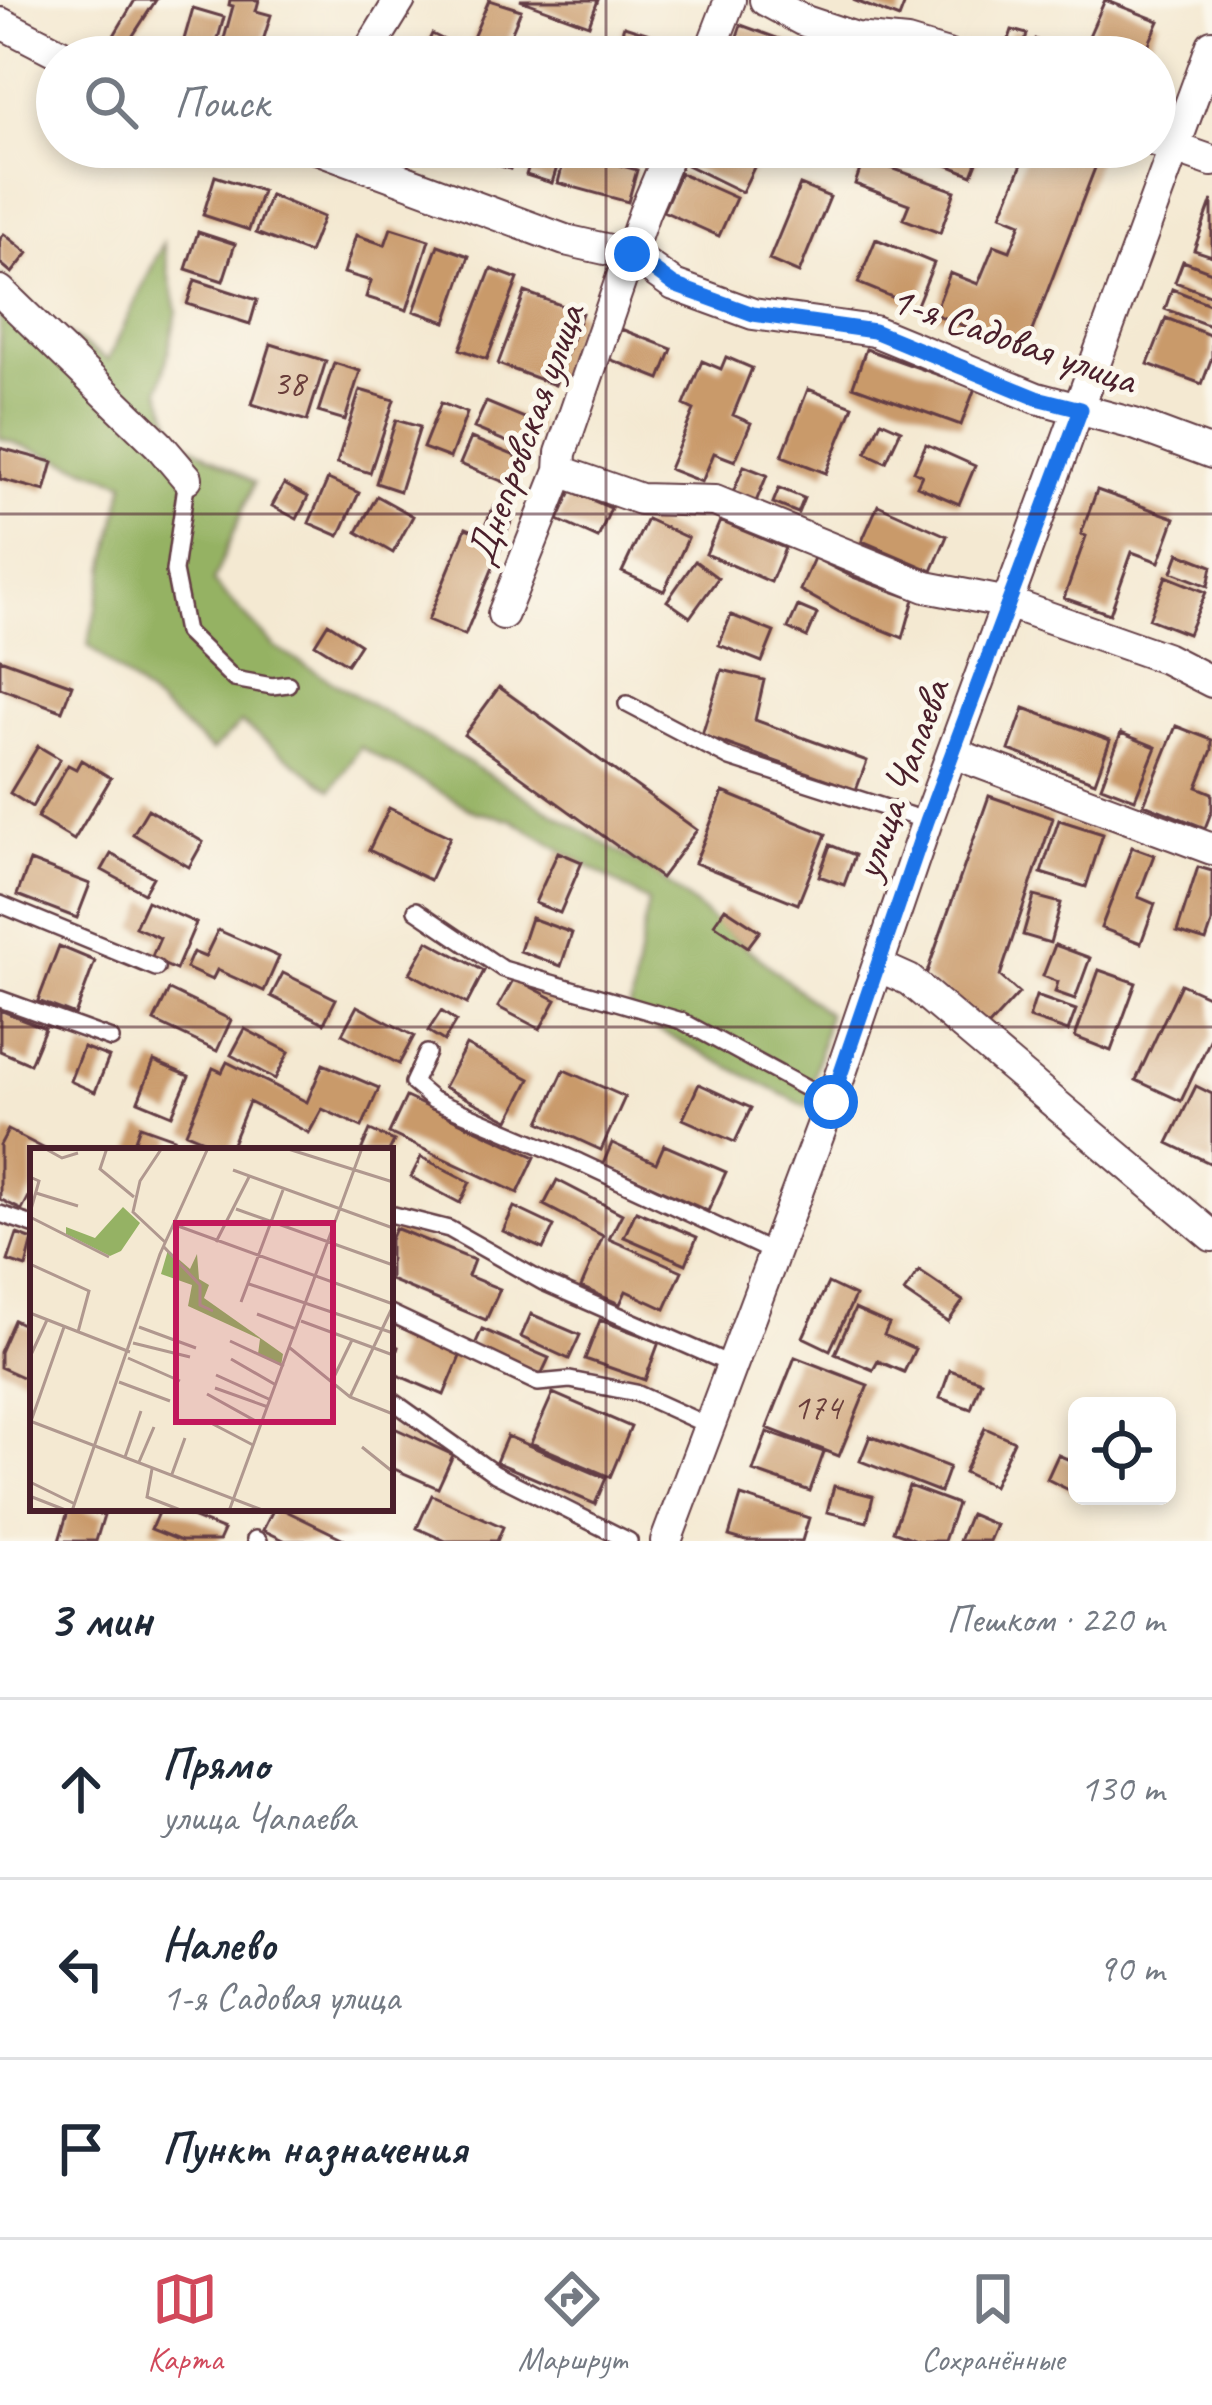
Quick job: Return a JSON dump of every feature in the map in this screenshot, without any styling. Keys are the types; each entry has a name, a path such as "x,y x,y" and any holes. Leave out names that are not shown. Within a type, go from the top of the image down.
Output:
{"street":[{"path":"11,0 0,23 36,41"},
{"path":"378,36 400,0"},
{"path":"716,36 730,0"},
{"path":"765,0 802,20 850,36"},
{"name":"улица Чапаева","path":"1176,122 1212,45"},
{"path":"1176,148 1212,161"},
{"name":"1-я Садовая улица","path":"371,168 565,240 632,254 674,285 753,314 874,331 1037,398 1212,453"},
{"name":"Днепровская улица","path":"503,614 560,472 561,453 663,168"},
{"name":"улица Чапаева","path":"666,1541 831,1102 927,821 1081,409 1158,168"},
{"path":"0,291 187,478"},
{"path":"560,472 640,499 715,501 926,587 1008,603 1165,658 1212,682"},
{"path":"953,753 1212,849"},
{"path":"878,966 909,980 1208,1226"}],"lane":[{"path":"187,478 174,571 186,632 234,679 288,684"},
{"path":"628,704 730,758 927,821"},
{"path":"0,904 156,968"},
{"path":"416,910 503,969 682,1021 831,1102"},
{"path":"0,999 111,1039"},
{"path":"427,1053 412,1083 433,1100 774,1253"},
{"path":"0,1214 30,1224"},
{"path":"393,1215 449,1229 543,1282 732,1365"},
{"path":"393,1314 538,1383 570,1380 636,1393 710,1426"},
{"path":"393,1402 495,1474 629,1541"}],"green space":[{"path":"163,243 177,311 160,390 176,436 254,483 213,582 276,648 657,875 828,1014 807,1107 629,1015 648,902 510,819 476,812 360,747 332,790 241,723 212,751 88,645 125,482 0,438 0,275 51,325 108,360"}],"building":[{"path":"135,0 156,0 133,36 114,36"},
{"path":"230,0 259,0 256,11 271,15 264,36 225,36 233,6"},
{"path":"489,0 521,10 510,36 474,36"},
{"path":"520,0 598,0 589,25"},
{"path":"853,0 906,0 899,18"},
{"path":"1105,0 1159,21 1152,36 1089,36"},
{"path":"193,8 224,17 219,36 185,36"},
{"path":"741,25 771,36 737,36"},
{"path":"624,26 656,36 621,36"},
{"path":"528,168 557,168 552,183 526,175"},
{"path":"562,168 637,170 628,202 558,183"},
{"path":"693,168 754,168 742,192"},
{"path":"861,168 892,168 955,191 940,233 903,219 909,204 855,184"},
{"path":"1020,168 1095,168 1030,336 1011,345 934,314 950,273 978,284 994,245 1010,251 1021,223 1001,215"},
{"path":"680,173 736,198 719,236 663,211"},
{"path":"215,176 262,191 249,230 203,215"},
{"path":"800,185 830,197 799,273 769,260"},
{"path":"270,195 323,217 309,253 256,233"},
{"path":"1212,200 1212,256 1194,250"},
{"path":"391,228 429,240 407,310 366,297 371,281 344,273 356,235 385,245"},
{"path":"198,232 235,244 223,281 186,269"},
{"path":"4,234 28,253 12,273 0,263"},
{"path":"876,239 934,263 916,307 858,283"},
{"path":"438,245 469,256 446,322 414,311"},
{"path":"1183,261 1212,272 1212,296 1175,282"},
{"path":"491,269 518,279 487,359 460,349"},
{"path":"195,280 257,300 250,324 187,304"},
{"path":"1172,289 1212,305 1210,326 1165,309"},
{"path":"525,292 582,313 555,385 498,364"},
{"path":"1166,318 1212,336 1212,357 1202,384 1148,364"},
{"path":"621,329 672,349 660,379 609,359"},
{"path":"271,344 326,361 307,421 252,404"},
{"path":"866,349 975,388 961,425 853,386"},
{"path":"726,357 752,368 733,415 751,423 735,461 714,453 702,482 669,469 694,410 684,405 702,361 721,369"},
{"path":"334,363 360,371 345,420 318,412"},
{"path":"808,389 853,406 826,473 782,456"},
{"path":"360,390 394,400 370,473 337,463"},
{"path":"486,402 539,424 528,451 474,428"},
{"path":"441,403 467,413 450,458 423,448"},
{"path":"396,420 420,427 400,491 376,483"},
{"path":"881,421 901,430 886,462 866,453"},
{"path":"471,438 525,460 514,486 460,464"},
{"path":"926,444 975,466 959,504 917,486 922,475 914,471"},
{"path":"0,448 53,462 45,491 0,479"},
{"path":"744,466 767,475 755,504 732,495"},
{"path":"328,479 359,493 339,536 309,523"},
{"path":"284,484 308,497 297,519 272,506"},
{"path":"779,488 804,498 798,513 773,503"},
{"path":"1097,490 1175,518 1159,562 1132,552 1110,614 1064,598"},
{"path":"571,491 611,508 598,538 558,520"},
{"path":"377,496 413,516 393,553 357,532"},
{"path":"878,505 947,536 932,571 862,541"},
{"path":"494,506 514,516 506,533 486,523"},
{"path":"647,519 688,538 664,591 622,572"},
{"path":"720,521 785,548 771,582 706,554"},
{"path":"466,528 503,543 465,635 428,620"},
{"path":"1179,553 1212,566 1208,586 1172,572"},
{"path":"814,558 914,599 903,638 800,590"},
{"path":"695,561 718,578 690,617 667,601"},
{"path":"1166,576 1206,592 1188,634 1149,619"},
{"path":"798,606 817,614 807,637 788,628"},
{"path":"731,615 774,632 762,662 719,645"},
{"path":"328,623 360,644 347,664 315,644"},
{"path":"0,659 72,685 62,711 0,688"},
{"path":"722,670 764,680 755,720 867,761 856,790 702,735"},
{"path":"499,687 697,830 661,878 464,735"},
{"path":"1024,708 1110,740 1095,782 1009,750"},
{"path":"1176,726 1212,740 1197,787 1212,793 1205,828 1144,804"},
{"path":"1121,733 1156,747 1135,799 1101,786"},
{"path":"38,746 60,759 32,807 10,793"},
{"path":"81,760 111,778 74,840 37,818 68,765 76,769"},
{"path":"723,792 826,834 798,904 695,863"},
{"path":"989,796 1053,818 1000,976 1019,993 987,1028 925,978"},
{"path":"389,808 450,837 430,880 369,850"},
{"path":"148,809 203,842 189,867 133,834"},
{"path":"1059,820 1103,834 1086,887 1041,873"},
{"path":"830,845 855,855 844,885 819,876"},
{"path":"1132,847 1154,855 1138,897 1155,904 1141,943 1101,928"},
{"path":"558,852 582,862 560,913 535,903"},
{"path":"111,854 153,877 144,893 102,870"},
{"path":"30,861 90,884 77,918 17,895"},
{"path":"1198,867 1212,871 1212,923 1206,941 1177,932"},
{"path":"1034,896 1061,903 1050,943 1023,935"},
{"path":"147,901 196,923 176,970 151,959 160,938 135,927"},
{"path":"725,908 760,931 748,947 714,924"},
{"path":"531,918 572,933 561,966 520,951"},
{"path":"218,930 279,957 264,991 217,970 212,980 186,968 193,952 205,957"},
{"path":"428,941 484,971 467,1004 410,973"},
{"path":"1055,945 1090,958 1075,999 1055,992 1058,982 1043,976"},
{"path":"59,946 95,961 75,1015 38,1001"},
{"path":"1099,970 1136,983 1111,1051 1075,1037"},
{"path":"283,973 336,999 324,1023 271,996"},
{"path":"514,978 556,1000 540,1029 498,1007"},
{"path":"1181,984 1212,998 1212,1036 1181,1101 1136,1080"},
{"path":"169,990 231,1020 217,1051 154,1021"},
{"path":"1036,996 1076,1010 1068,1031 1029,1018"},
{"path":"357,1006 414,1036 399,1064 342,1034"},
{"path":"0,1010 45,1028 30,1064 0,1051"},
{"path":"441,1011 456,1021 444,1041 428,1031"},
{"path":"245,1029 289,1052 275,1079 231,1055"},
{"path":"466,1045 530,1079 509,1120 444,1087"},
{"path":"83,1047 109,1057 95,1092 70,1081"},
{"path":"154,1061 189,1076 172,1115 138,1101"},
{"path":"227,1062 307,1102 323,1064 379,1088 362,1127 322,1109 309,1133 249,1102 230,1148 222,1148 186,1133 213,1068 222,1072"},
{"path":"564,1070 625,1097 601,1150 540,1122"},
{"path":"699,1084 751,1108 735,1142 683,1119"},
{"path":"1196,1086 1212,1094 1212,1164 1168,1143"},
{"path":"406,1097 535,1157 518,1193 389,1133"},
{"path":"140,1126 174,1138 171,1148 132,1148"},
{"path":"8,1130 43,1148 30,1148 30,1195 22,1210 0,1199 0,1145"},
{"path":"370,1130 394,1141 390,1148 362,1148"},
{"path":"612,1143 656,1163 664,1145 726,1172 708,1211 603,1164"},
{"path":"421,1157 470,1182 460,1203 411,1177"},
{"path":"557,1180 622,1214 609,1239 682,1271 665,1309 626,1291 620,1304 581,1287 603,1236 544,1205"},
{"path":"514,1207 554,1226 543,1249 503,1231"},
{"path":"636,1211 697,1237 686,1264 624,1237"},
{"path":"395,1228 474,1260 468,1276 500,1289 486,1320 393,1281"},
{"path":"17,1234 30,1239 26,1267 8,1261"},
{"path":"919,1271 963,1301 948,1322 904,1292"},
{"path":"828,1283 855,1296 830,1350 803,1337"},
{"path":"855,1309 889,1324 884,1335 915,1349 904,1372 878,1361 873,1370 835,1354"},
{"path":"531,1314 580,1335 569,1359 521,1337"},
{"path":"14,1320 30,1328 30,1381 0,1367 0,1352"},
{"path":"600,1320 659,1342 645,1380 585,1359"},
{"path":"393,1324 461,1354 444,1395 393,1373 398,1347 393,1345"},
{"path":"482,1329 549,1358 541,1375 474,1347"},
{"path":"795,1357 868,1385 839,1456 767,1428"},
{"path":"950,1370 981,1381 971,1409 940,1398"},
{"path":"553,1393 631,1427 610,1477 531,1443"},
{"path":"393,1427 453,1455 438,1488 393,1468"},
{"path":"985,1428 1014,1441 993,1486 964,1472"},
{"path":"767,1432 824,1452 810,1491 753,1471"},
{"path":"507,1436 606,1478 595,1504 496,1462"},
{"path":"870,1436 949,1467 940,1492 860,1461"},
{"path":"1058,1455 1068,1459 1068,1490 1047,1479"},
{"path":"834,1486 873,1496 867,1522 827,1512"},
{"path":"909,1486 957,1504 944,1541 919,1541 893,1531"},
{"path":"432,1495 503,1527 497,1541 446,1541 417,1528"},
{"path":"741,1496 809,1518 802,1541 746,1541 729,1536"},
{"path":"68,1511 104,1515 96,1541 59,1541"},
{"path":"159,1511 177,1511 224,1530 219,1541 181,1541 151,1529"},
{"path":"272,1511 286,1511 348,1541 286,1541 263,1530"},
{"path":"970,1514 996,1525 989,1541 959,1541"}],"route":[{"path":"632,254 674,285 753,314 874,331 1037,398 1081,409 927,821 831,1102"}]}
